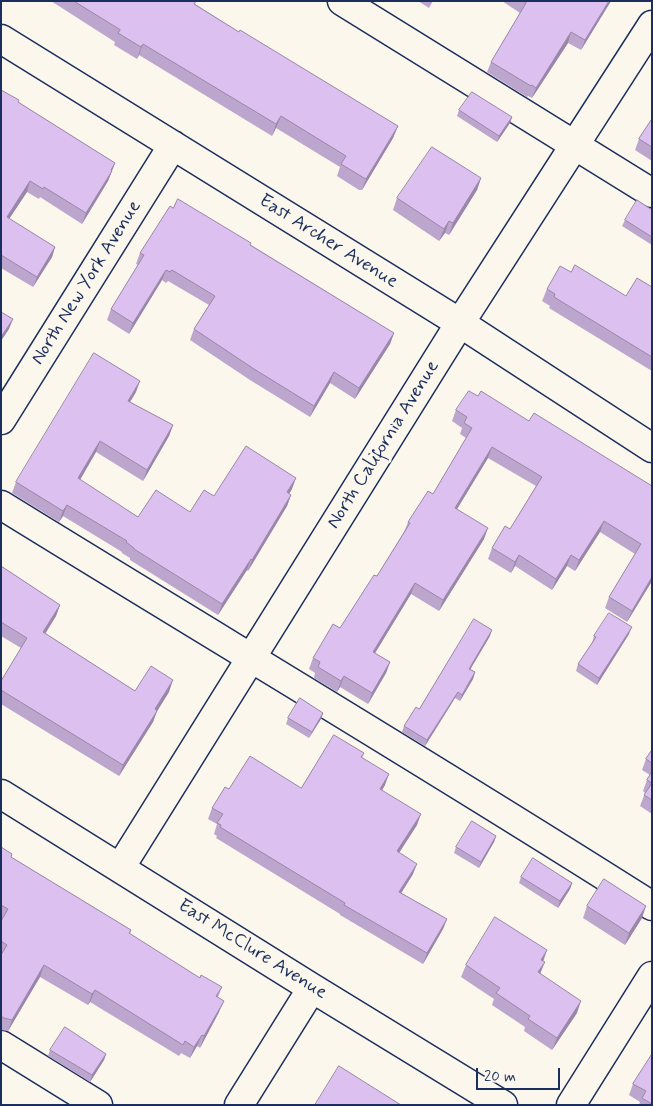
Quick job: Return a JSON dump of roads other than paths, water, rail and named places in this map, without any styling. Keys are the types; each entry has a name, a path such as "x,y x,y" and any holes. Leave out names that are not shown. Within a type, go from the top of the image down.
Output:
{"street":[{"path":"342,1 652,193"},
{"name":"North California Avenue","path":"120,868 460,324 652,26"},
{"name":"East Archer Avenue","path":"1,39 460,324 652,448"},
{"name":"North New York Avenue","path":"1,420 173,145"},
{"path":"1,505 250,659 495,806 652,906"},
{"name":"East McClure Avenue","path":"1,794 503,1105"},
{"path":"571,1105 652,976"},
{"path":"239,1105 312,988"},
{"path":"1,1044 98,1105"}]}
